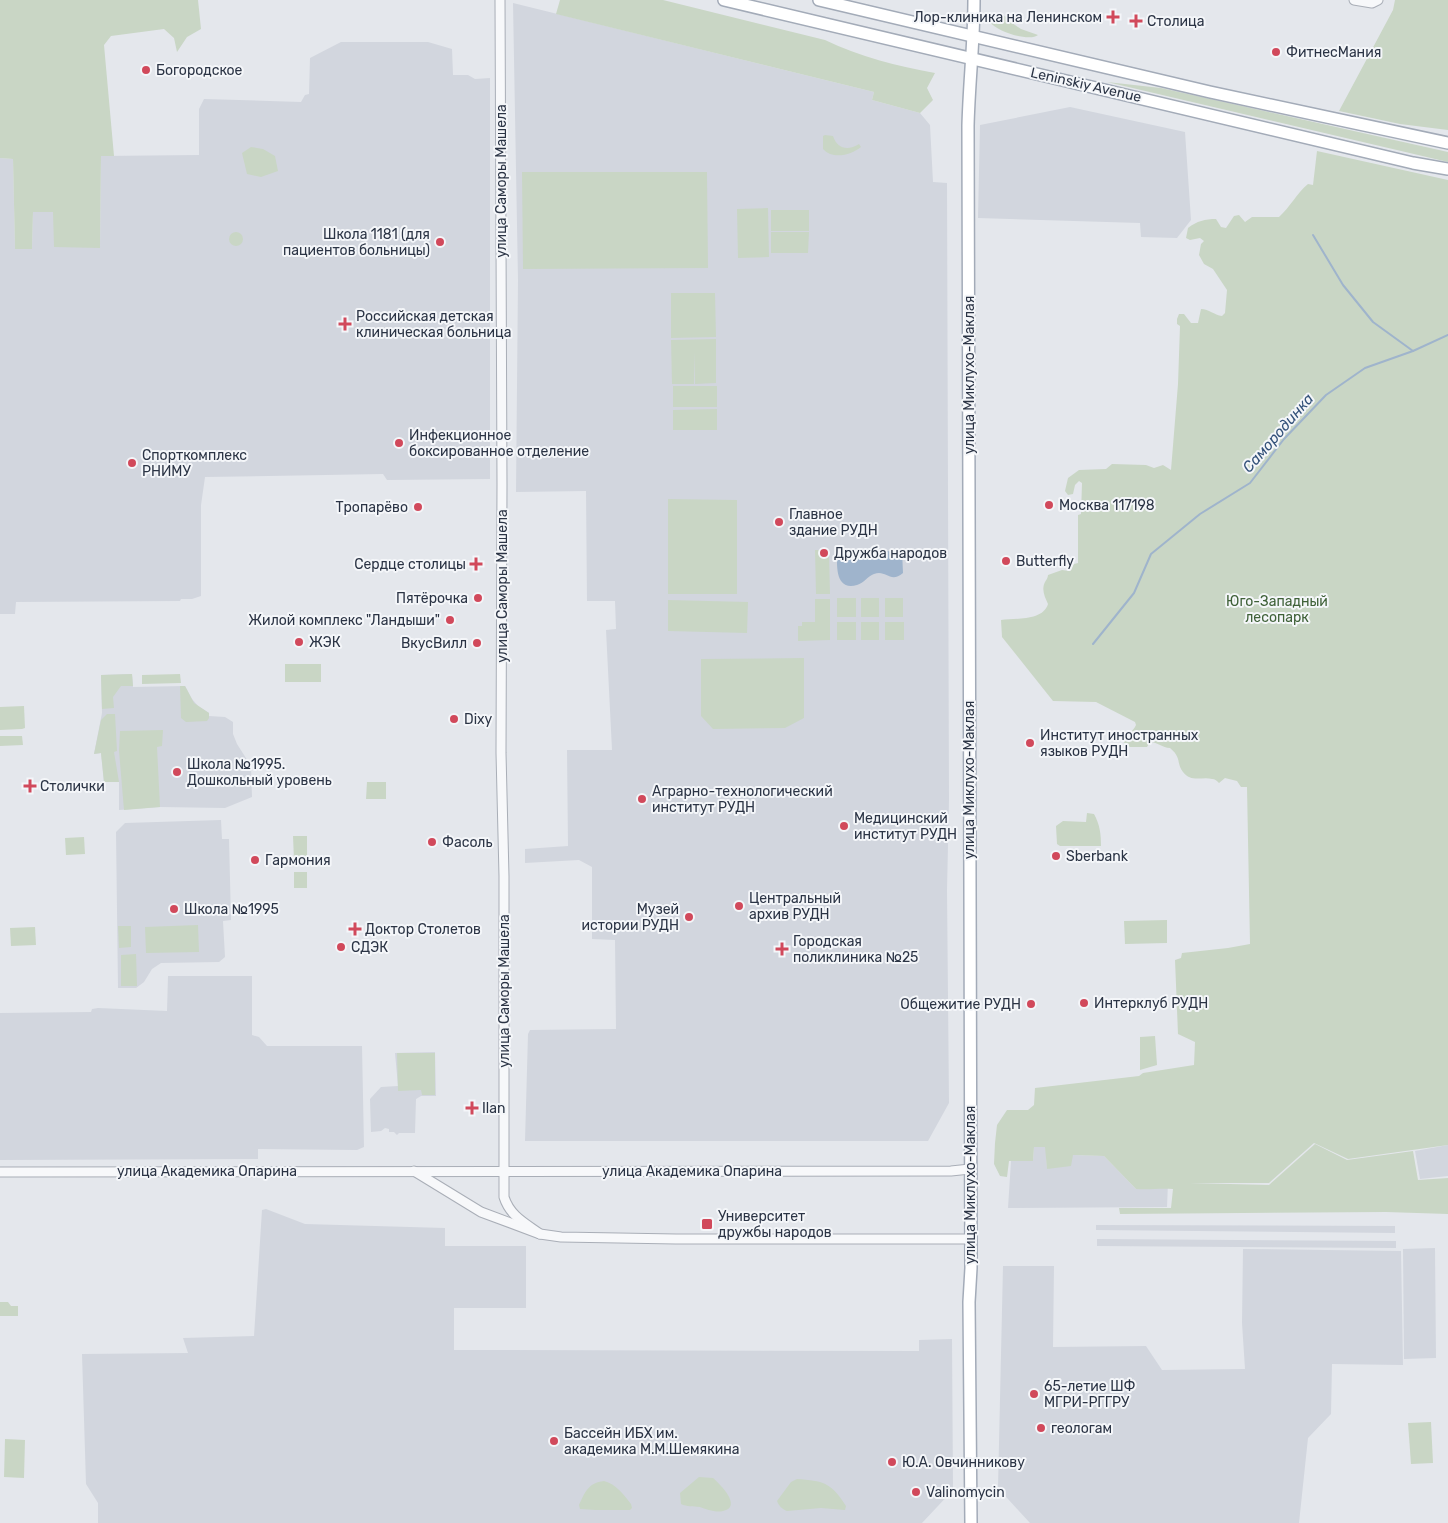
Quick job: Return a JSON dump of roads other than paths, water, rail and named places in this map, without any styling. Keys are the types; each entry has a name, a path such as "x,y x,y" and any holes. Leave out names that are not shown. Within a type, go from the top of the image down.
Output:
{"main road":[{"name":"Leninskiy Avenue","path":"724,0 1448,169"},
{"name":"Leninskiy Avenue","path":"819,0 1228,96 1448,143"},
{"name":"улица Миклухо-Маклая","path":"971,1523 968,126 969,87 974,37 974,0"}],"street":[{"name":"улица Саморы Машела","path":"500,0 504,1197 507,1208 513,1215 540,1234"},
{"path":"1354,0 1372,3 1378,0"},
{"name":"улица Академика Опарина","path":"0,1172 951,1171 970,1169"},
{"path":"413,1171 481,1212 540,1234 560,1237 970,1239"}],"water":[{"path":"902,551 903,573 899,576 891,577 878,573 857,585 850,586 841,581 837,564 837,552"}],"waterway":[{"path":"1313,235 1343,285 1373,322 1413,351"},
{"name":"Самородинка","path":"1093,644 1134,593 1151,554 1200,514 1250,483 1284,439 1326,395 1365,368 1413,351 1448,335"}],"place":[{"name":"Лор-клиника на Ленинском","path":"1113,17"},
{"name":"Столица","path":"1136,21"},
{"name":"ФитнесМания","path":"1276,52"},
{"name":"Богородское","path":"146,70"},
{"name":"Школа 1181 (для пациентов больницы)","path":"440,242"},
{"name":"Российская детская клиническая больница","path":"345,324"},
{"name":"Инфекционное боксированное отделение","path":"399,443"},
{"name":"Спорткомплекс РНИМУ","path":"132,463"},
{"name":"Москва 117198","path":"1049,505"},
{"name":"Тропарёво","path":"418,507"},
{"name":"Главное здание РУДН","path":"779,522"},
{"name":"Дружба народов","path":"824,553"},
{"name":"Butterfly","path":"1006,561"},
{"name":"Сердце столицы","path":"476,564"},
{"name":"Пятёрочка","path":"478,598"},
{"name":"Жилой комплекс \"Ландыши\"","path":"450,620"},
{"name":"ЖЭК","path":"299,642"},
{"name":"ВкусВилл","path":"477,643"},
{"name":"Dixy","path":"454,719"},
{"name":"Институт иностранных языков РУДН","path":"1030,743"},
{"name":"Школа №1995. Дошкольный уровень","path":"177,772"},
{"name":"Столички","path":"30,786"},
{"name":"Аграрно-технологический институт РУДН","path":"642,799"},
{"name":"Медицинский институт РУДН","path":"844,826"},
{"name":"Фасоль","path":"432,842"},
{"name":"Sberbank","path":"1056,856"},
{"name":"Гармония","path":"255,860"},
{"name":"Центральный архив РУДН","path":"739,906"},
{"name":"Школа №1995","path":"174,909"},
{"name":"Музей истории РУДН","path":"689,917"},
{"name":"Доктор Столетов","path":"355,929"},
{"name":"СДЭК","path":"341,947"},
{"name":"Городская поликлиника №25","path":"782,949"},
{"name":"Интерклуб РУДН","path":"1084,1003"},
{"name":"Общежитие РУДН","path":"1031,1004"},
{"name":"Ilan","path":"472,1108"},
{"name":"Университет дружбы народов","path":"707,1224"},
{"name":"65-летие ШФ МГРИ-РГГРУ","path":"1034,1394"},
{"name":"геологам","path":"1041,1428"},
{"name":"Бассейн ИБХ им. академика М.М.Шемякина","path":"554,1441"},
{"name":"Ю.А. Овчинникову","path":"892,1462"},
{"name":"Valinomycin","path":"916,1492"}],"park label":[{"name":"Юго-Западный лесопарк","path":"1277,610"}]}
